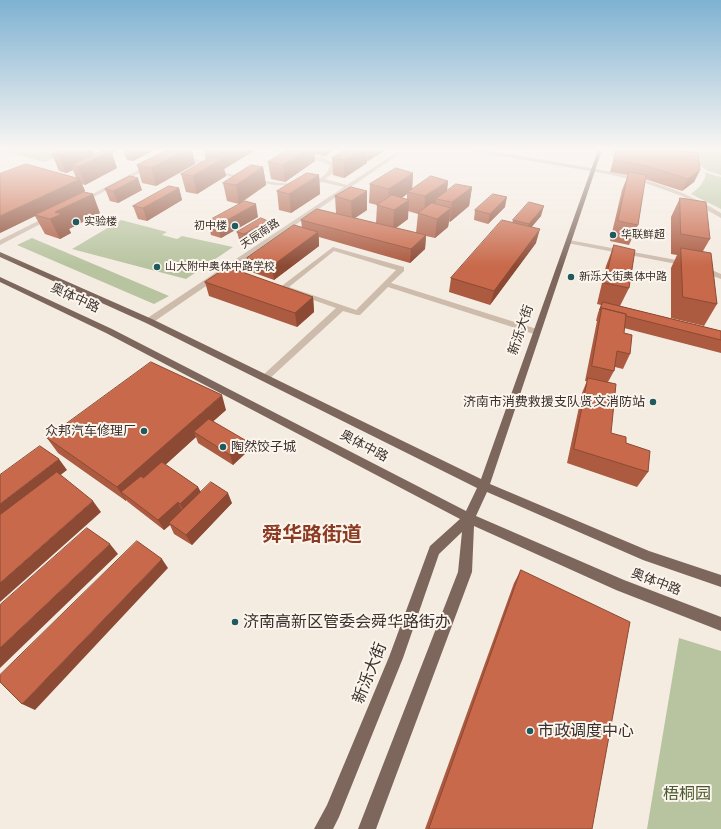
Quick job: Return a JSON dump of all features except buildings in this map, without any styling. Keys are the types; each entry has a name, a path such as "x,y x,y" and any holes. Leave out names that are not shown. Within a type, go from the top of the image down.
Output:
{"main road":[{"name":"新泺大街","path":"367,829 465,572 469,518 484,486 588,189"},
{"name":"奥体中路","path":"0,254 149,321 484,486 647,556 721,581"},
{"name":"奥体中路","path":"0,279 109,331 469,518 621,585 721,624"},
{"name":"新泺大街","path":"323,829 333,811 396,658 434,550 469,518"}],"street":[{"path":"77,203 106,189"},
{"name":"天辰南路","path":"149,321 345,189"},
{"path":"670,189 709,208 721,216"},
{"path":"0,243 56,214"},
{"path":"569,242 696,266 721,277"},
{"path":"332,249 402,269 357,313 341,308 283,288 332,249"},
{"path":"387,284 537,332"},
{"path":"265,378 341,308"}],"green space":[{"path":"697,189 721,189 721,209 691,194"},
{"path":"121,220 167,232 162,235 177,239 182,236 233,247 186,279 72,249"},
{"path":"32,238 169,296 154,304 17,245"},
{"name":"梧桐园","path":"679,638 721,651 721,829 647,829"}],"place":[{"name":"实验楼","path":"76,222"},
{"name":"初中楼","path":"235,226"},
{"name":"华联鲜超","path":"613,235"},
{"name":"山大附中奥体中路学校","path":"157,267"},
{"name":"新泺大街奥体中路","path":"571,277"},
{"name":"济南市消费救援支队贤文消防站","path":"653,402"},
{"name":"众邦汽车修理厂","path":"144,431"},
{"name":"陶然饺子城","path":"223,447"},
{"name":"济南高新区管委会舜华路街办","path":"235,622"},
{"name":"市政调度中心","path":"530,731"}],"district":[{"name":"舜华路街道","path":"312,535"}]}
